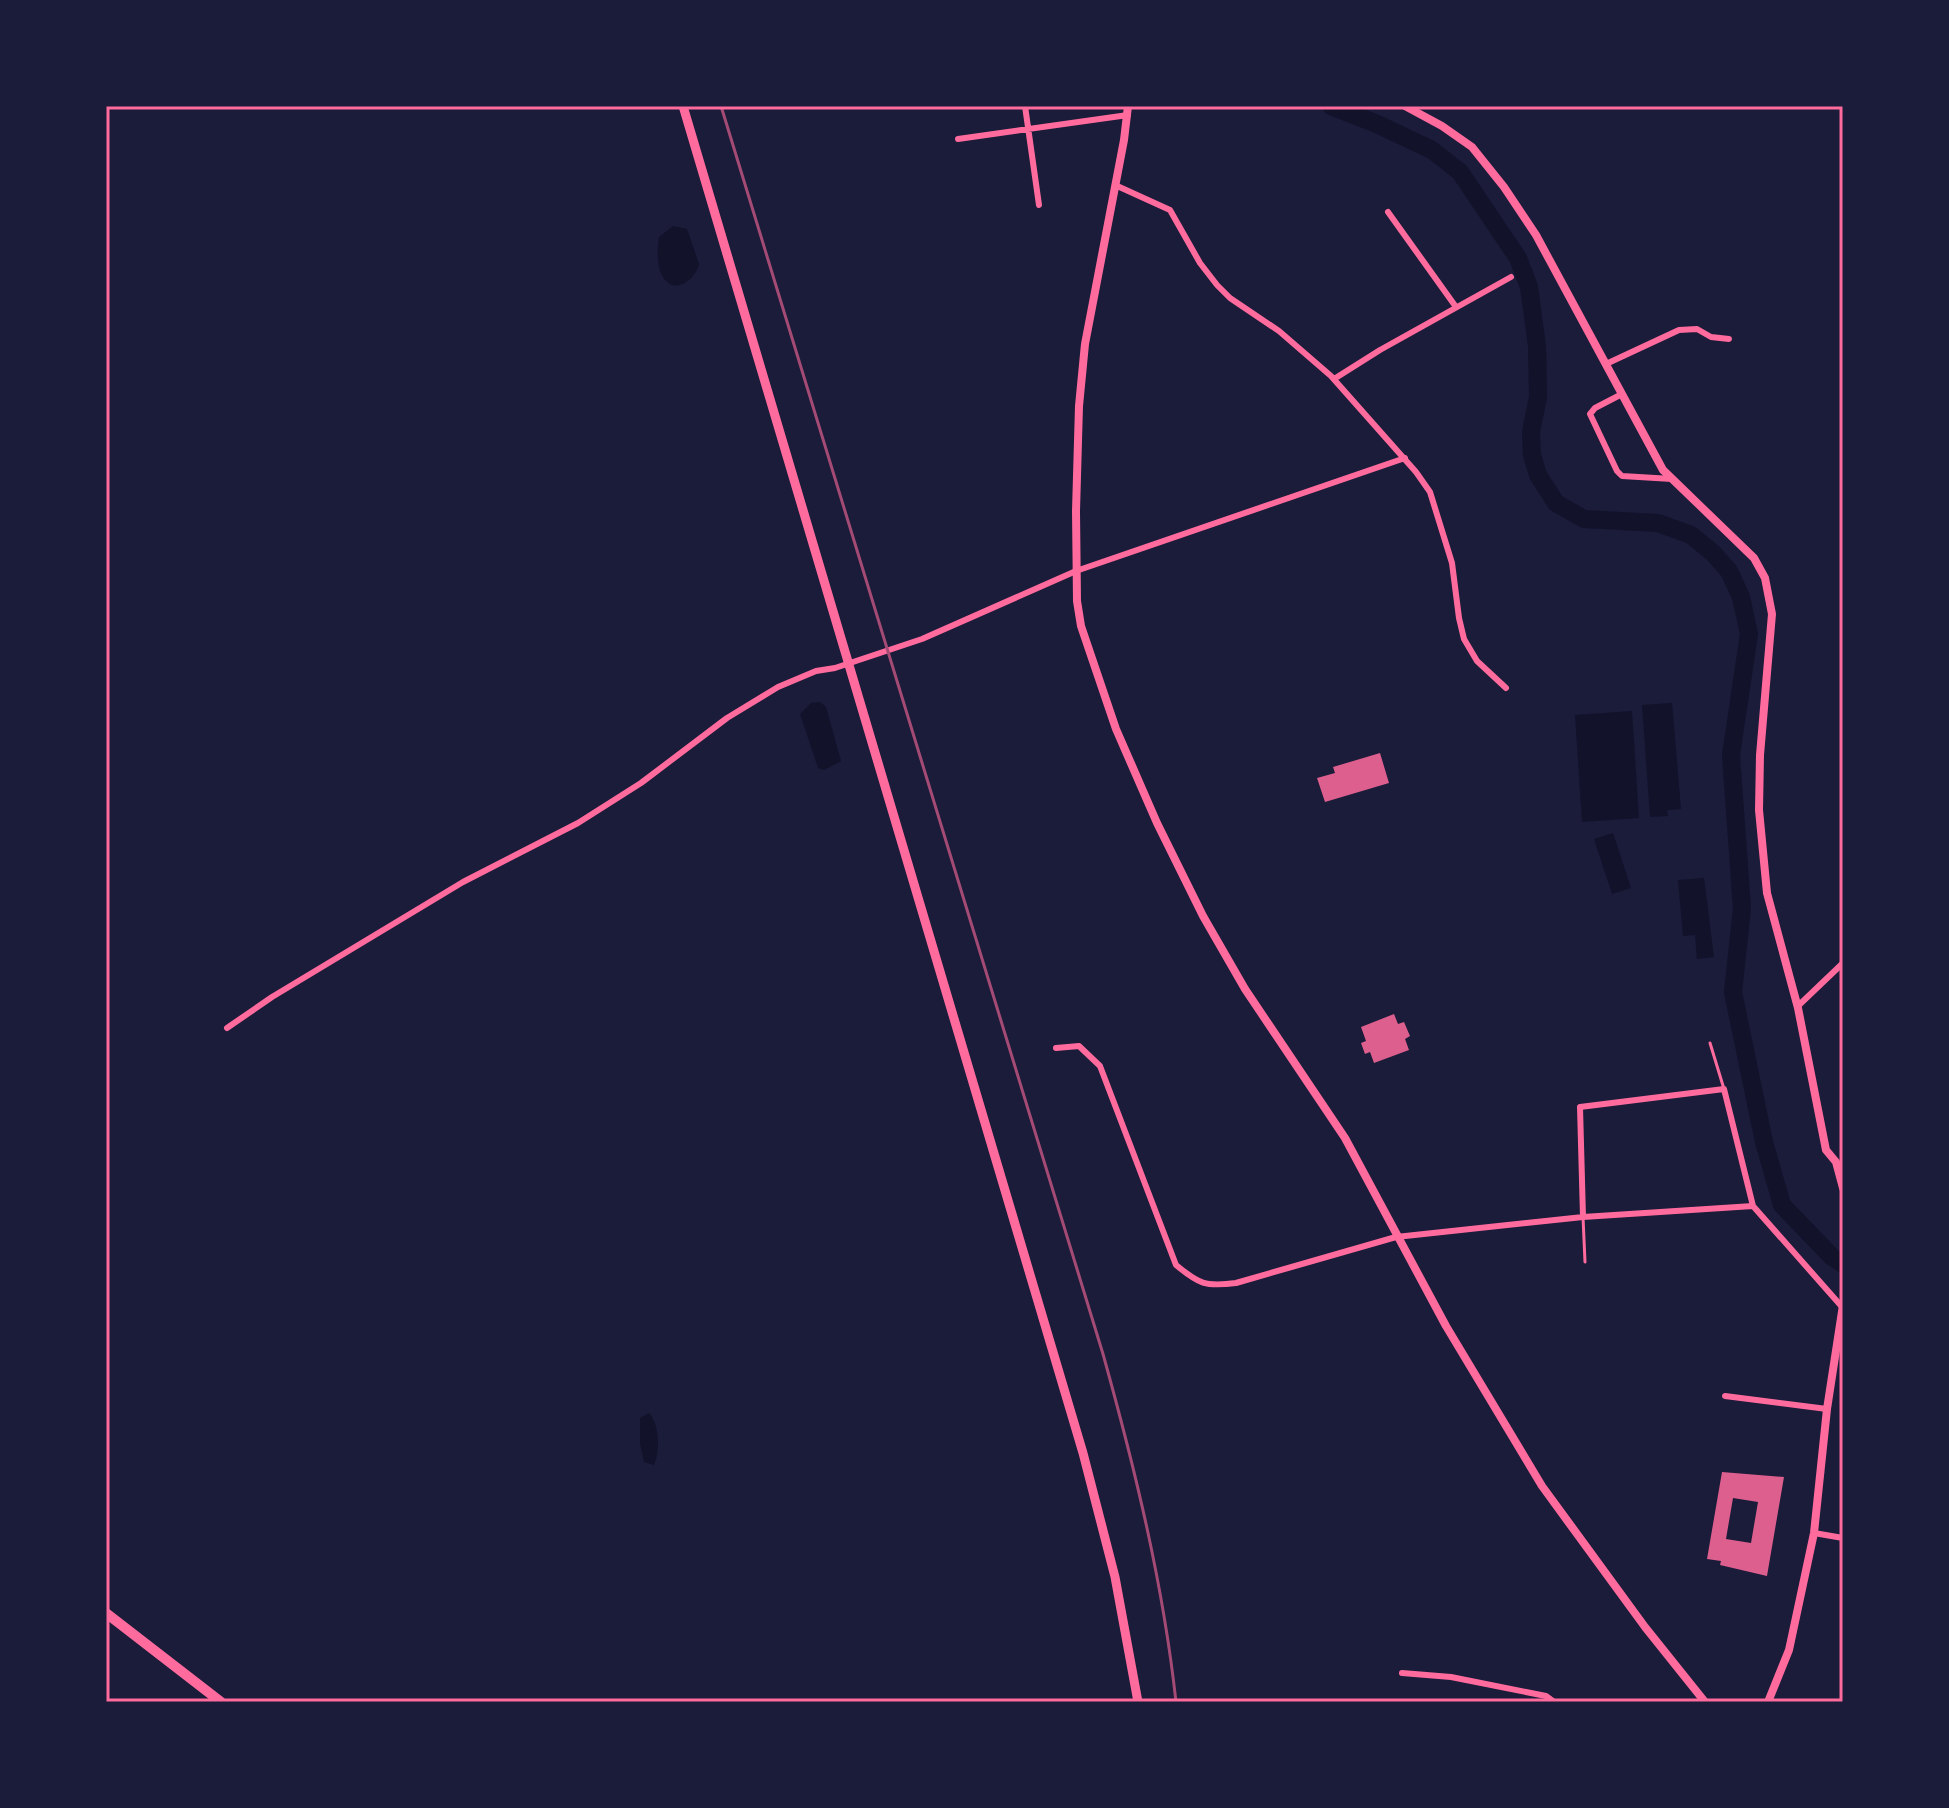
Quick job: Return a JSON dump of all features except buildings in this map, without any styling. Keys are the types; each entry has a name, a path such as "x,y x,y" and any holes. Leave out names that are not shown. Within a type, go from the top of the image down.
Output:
{"main road":[{"path":"683,106 1083,1453 1115,1577 1138,1702"},
{"path":"106,1613 221,1702"}],"street":[{"path":"1025,106 1039,205"},
{"path":"1405,106 1472,147 1504,187 1536,235 1655,457 1672,479 1754,558 1765,578 1772,614 1760,755 1759,810 1767,893 1798,1006 1826,1150 1839,1160 1843,1188"},
{"path":"958,139 1128,111 1080,388 1076,571 1081,626 1116,729 1157,823 1217,940 1245,989 1345,1138 1446,1326 1542,1486 1645,1627 1705,1702"},
{"path":"1115,185 1170,210 1200,263 1217,285 1230,298 1279,331 1334,379 1405,458 1430,492 1452,563 1464,639 1477,661 1506,688"},
{"path":"1388,212 1456,307"},
{"path":"1334,379 1511,277"},
{"path":"1606,364 1679,330 1697,329 1711,337 1729,339"},
{"path":"1622,394 1595,408 1590,414 1617,471 1628,478 1672,479"},
{"path":"227,1028 272,997 463,882 596,812 641,783 727,718 778,687 816,671 835,668 922,639 1076,571 1405,458"},
{"path":"1798,1006 1843,963"},
{"path":"1056,1048 1079,1046 1100,1066 1176,1265 1198,1283 1213,1286 1236,1283 1396,1237 1583,1217 1753,1206"},
{"path":"1583,1217 1580,1107 1724,1089 1753,1206 1843,1307 1827,1409 1814,1533 1789,1650 1768,1702"},
{"path":"1725,1396 1827,1409"},
{"path":"1814,1533 1843,1538"},
{"path":"1402,1673 1451,1677 1546,1696 1554,1702"}],"lane":[{"path":"1710,1043 1724,1089"},
{"path":"1583,1217 1585,1262"}],"shaded area":[{"path":"673,226 687,229 699,264 687,282 676,286 663,277 658,260 659,237"},
{"path":"820,702 826,707 841,761 824,770 818,768 800,714 811,703"},
{"path":"1672,703 1681,809 1667,810 1668,816 1650,817 1642,705"},
{"path":"1632,711 1639,818 1582,822 1575,715"},
{"path":"1613,833 1631,888 1612,894 1594,839"},
{"path":"1704,878 1714,957 1697,959 1695,935 1683,936 1678,880"},
{"path":"649,1413 658,1438 654,1465 644,1462 640,1444 640,1418"}],"waterway":[{"path":"1331,106 1432,150 1460,172 1518,258 1529,287 1537,346 1538,397 1531,432 1532,455 1538,475 1556,503 1584,519 1658,523 1691,535 1729,571 1741,597 1749,634 1731,755 1742,908 1733,992 1764,1142 1782,1205 1832,1257 1843,1264"}],"railway":[{"path":"721,106 1103,1354 1147,1526 1164,1614 1176,1702"}]}
